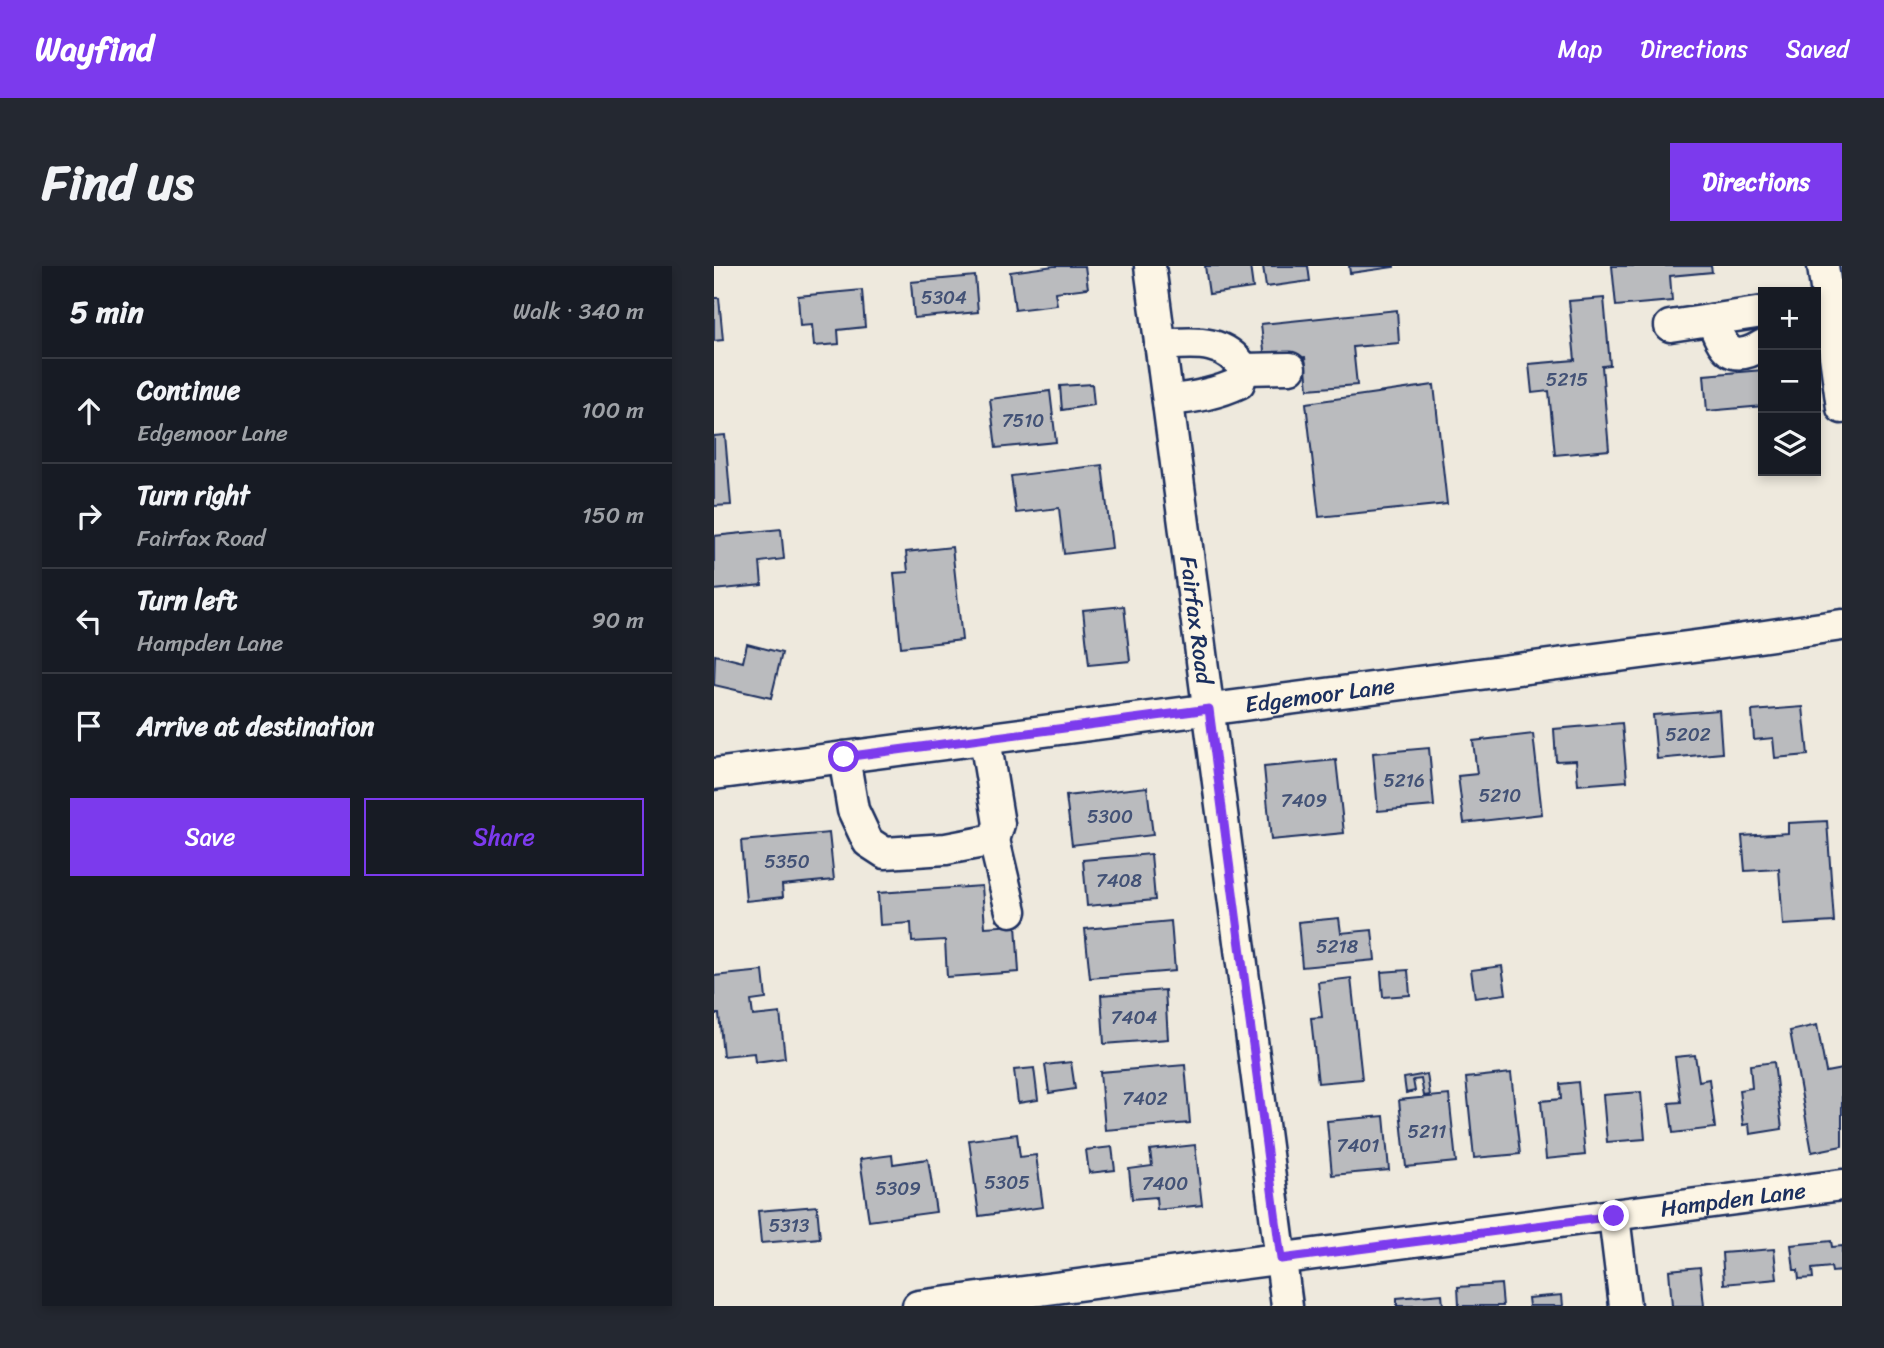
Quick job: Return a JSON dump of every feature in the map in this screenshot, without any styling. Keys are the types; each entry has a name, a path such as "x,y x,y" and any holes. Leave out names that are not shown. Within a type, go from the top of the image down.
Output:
{"street":[{"name":"Fairfax Road","path":"1150,266 1287,1306"},
{"path":"1823,266 1822,301 1842,408"},
{"path":"1670,326 1758,313"},
{"path":"1712,320 1722,346 1728,350 1740,353 1758,348"},
{"path":"1160,345 1196,342 1221,348 1237,359 1244,369"},
{"path":"1244,369 1290,368"},
{"path":"1168,400 1199,397 1222,391 1239,383 1244,369"},
{"name":"Edgemoor Lane","path":"714,774 1842,625"},
{"path":"985,739 999,824 994,840 1011,911"},
{"path":"844,757 853,810 868,842 885,853 946,849 994,840"},
{"name":"Hampden Lane","path":"918,1306 1842,1185"},
{"path":"1614,1216 1625,1306"}],"building":[{"path":"1054,266 1085,266 1088,288 1055,292 1057,305 1015,310 1010,272"},
{"path":"1205,266 1250,266 1253,288 1209,294"},
{"path":"1263,266 1308,266 1310,281 1266,287"},
{"path":"1349,266 1394,266 1394,267 1350,273"},
{"path":"1612,266 1711,266 1712,272 1670,276 1672,301 1616,306"},
{"path":"975,276 978,312 914,318 911,282"},
{"path":"862,290 865,327 838,330 839,344 814,346 812,325 800,326 798,296"},
{"path":"714,298 719,298 723,340 714,341"},
{"path":"1604,298 1610,365 1602,366 1609,450 1555,455 1549,391 1532,393 1529,364 1575,360 1569,301"},
{"path":"1397,310 1399,343 1353,347 1357,385 1308,389 1305,357 1265,360 1261,324"},
{"path":"1758,370 1758,406 1707,411 1704,375"},
{"path":"1092,384 1094,405 1062,410 1060,386"},
{"path":"1434,385 1447,504 1319,517 1306,403"},
{"path":"1050,391 1056,442 996,448 990,399"},
{"path":"725,435 731,505 714,506 714,436"},
{"path":"1102,465 1112,548 1064,554 1059,508 1016,513 1011,476"},
{"path":"781,529 784,559 760,562 762,585 714,590 714,536"},
{"path":"952,547 962,640 901,647 894,573 908,572 906,552"},
{"path":"1124,606 1130,661 1089,665 1083,610"},
{"path":"747,644 782,653 771,698 714,685 715,655 743,662"},
{"path":"1803,707 1808,755 1775,758 1773,738 1754,740 1752,711"},
{"path":"1719,710 1722,753 1657,759 1653,715"},
{"path":"1622,723 1627,781 1578,785 1576,760 1556,761 1554,729"},
{"path":"1533,734 1542,814 1464,823 1458,776 1477,774 1473,741"},
{"path":"1429,748 1434,806 1378,811 1373,753"},
{"path":"1336,760 1344,833 1271,840 1264,767"},
{"path":"1147,787 1153,835 1072,845 1066,796"},
{"path":"1827,821 1834,922 1783,925 1779,869 1745,871 1742,836 1788,833 1788,823"},
{"path":"829,833 834,880 782,885 783,897 746,901 741,841"},
{"path":"1151,854 1155,900 1087,906 1083,860"},
{"path":"982,886 985,927 1016,925 1019,972 947,977 945,940 912,942 911,923 880,925 878,893"},
{"path":"1339,918 1341,933 1372,930 1375,960 1302,967 1298,922"},
{"path":"1171,921 1175,971 1090,978 1085,929"},
{"path":"1502,966 1506,994 1475,998 1471,970"},
{"path":"1408,970 1410,995 1383,997 1381,972"},
{"path":"763,971 766,999 751,1001 753,1016 780,1013 785,1058 755,1062 754,1053 723,1056 719,1014 714,1014 714,976"},
{"path":"1351,978 1362,1079 1318,1083 1311,1018 1322,1017 1318,982"},
{"path":"1165,990 1168,1039 1104,1044 1101,995"},
{"path":"1817,1025 1826,1072 1842,1069 1842,1146 1812,1152 1790,1031"},
{"path":"1695,1055 1699,1081 1709,1079 1715,1128 1673,1133 1669,1103 1681,1102 1675,1057"},
{"path":"1071,1062 1075,1089 1049,1093 1045,1065"},
{"path":"1774,1062 1782,1129 1750,1134 1749,1124 1743,1125 1739,1090 1752,1088 1750,1065"},
{"path":"1185,1065 1190,1123 1105,1130 1100,1072"},
{"path":"1034,1068 1038,1100 1018,1103 1014,1070"},
{"path":"1511,1073 1520,1154 1474,1158 1466,1078"},
{"path":"1427,1074 1430,1095 1424,1096 1421,1079 1413,1080 1415,1091 1406,1093 1404,1078"},
{"path":"1578,1082 1585,1155 1546,1159 1541,1101 1561,1099 1560,1084"},
{"path":"1641,1092 1645,1139 1607,1142 1603,1095"},
{"path":"1449,1095 1456,1162 1406,1167 1399,1100"},
{"path":"1384,1116 1389,1170 1332,1175 1327,1121"},
{"path":"1017,1134 1020,1157 1036,1155 1043,1207 979,1216 969,1140"},
{"path":"1195,1145 1202,1205 1157,1210 1156,1197 1132,1199 1129,1169 1152,1166 1150,1150"},
{"path":"1112,1147 1115,1170 1089,1173 1086,1150"},
{"path":"892,1155 893,1164 928,1159 936,1212 869,1221 860,1159"},
{"path":"817,1206 820,1238 761,1243 758,1211"},
{"path":"1831,1241 1832,1247 1842,1246 1842,1271 1832,1272 1831,1267 1812,1269 1813,1278 1799,1279 1798,1270 1794,1270 1791,1245"},
{"path":"1774,1249 1777,1279 1724,1284 1722,1253"},
{"path":"1700,1267 1704,1306 1672,1306 1669,1270"},
{"path":"1501,1284 1503,1306 1459,1306 1458,1287"},
{"path":"1442,1294 1443,1306 1397,1306 1397,1298"},
{"path":"1562,1295 1563,1306 1529,1306 1528,1298"}],"route":[{"path":"844,757 1209,709 1281,1259 1614,1216"}]}
